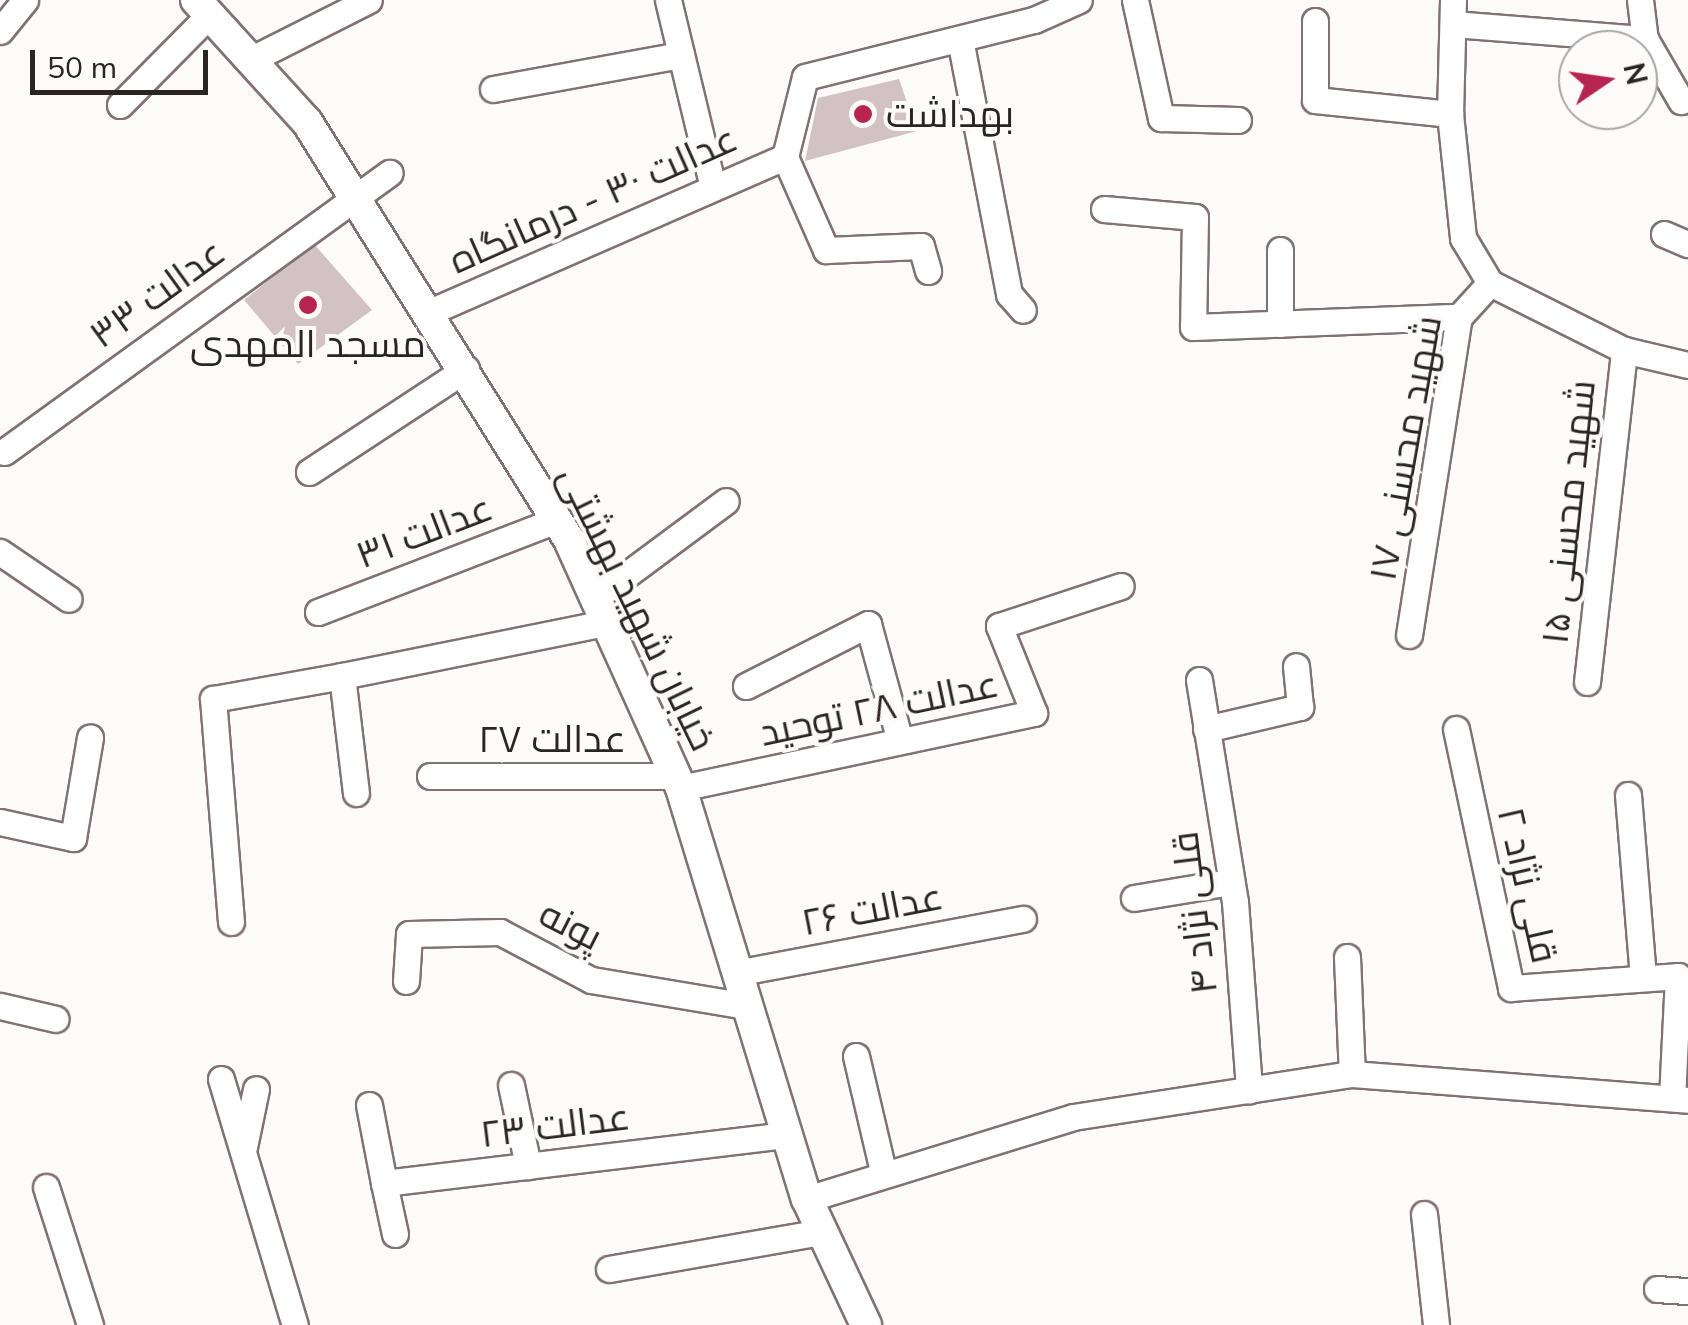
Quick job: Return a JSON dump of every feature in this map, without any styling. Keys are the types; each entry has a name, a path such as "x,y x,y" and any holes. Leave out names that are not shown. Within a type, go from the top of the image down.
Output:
{"main road":[{"name":"خیابان شهید بهشتی","path":"202,8 250,60 355,194 432,312 557,520 677,782 807,1199 866,1325"}],"street":[{"path":"0,31 25,0"},
{"path":"250,60 368,0"},
{"path":"668,0 712,183"},
{"path":"928,272 921,246 826,250 785,157 805,78 960,39 1078,0"},
{"path":"1135,0 1161,118 1238,120"},
{"path":"1640,0 1644,30"},
{"path":"120,105 202,8"},
{"path":"1581,30 1453,12 1450,114 1464,238 1490,283 1624,350 1688,365"},
{"path":"1315,21 1315,100 1450,114"},
{"path":"960,39 1008,294 1023,310"},
{"path":"493,89 682,55"},
{"path":"1658,61 1681,101"},
{"name":"عدالت ۳۰ - درمانگاه","path":"432,312 712,183 785,157"},
{"name":"عدالت ۳۳","path":"4,452 355,194 390,173"},
{"path":"1104,209 1195,217 1192,327 1459,316"},
{"path":"1280,250 1280,324"},
{"name":"شهید محسنی ۱۷","path":"1409,635 1459,316 1490,283"},
{"name":"شهید محسنی ۱۵","path":"1587,682 1624,350"},
{"path":"309,472 466,368"},
{"path":"231,922 212,699 342,676 599,611 726,501"},
{"name":"عدالت ۳۱","path":"318,612 557,520"},
{"path":"0,552 69,599"},
{"name":"عدالت ۲۸ توحید","path":"677,782 900,742 1034,713 999,626 1121,586"},
{"path":"746,686 868,624 900,742"},
{"path":"1206,729 1300,707 1296,666"},
{"path":"342,676 356,793"},
{"name":"قلی نژاد ۴","path":"1199,680 1231,882 1249,1090"},
{"name":"قلی نژاد ۲","path":"1456,730 1510,988 1678,976 1680,1099"},
{"path":"0,822 73,838 90,737"},
{"name":"عدالت ۲۷","path":"430,776 677,782"},
{"path":"1628,795 1643,976"},
{"path":"1134,898 1231,882"},
{"name":"عدالت ۲۶","path":"736,973 1023,918"},
{"name":"پونه","path":"406,981 409,934 500,932 591,980 747,1006"},
{"path":"1348,957 1352,1074"},
{"path":"0,1006 56,1019"},
{"path":"856,1056 884,1176"},
{"path":"807,1199 1073,1116 1352,1074 1680,1099"},
{"path":"221,1079 294,1325"},
{"path":"511,1085 528,1166"},
{"path":"243,1152 256,1089"},
{"path":"369,1105 395,1234"},
{"name":"عدالت ۲۳","path":"384,1183 787,1135"},
{"path":"46,1186 90,1325"},
{"path":"1424,1214 1428,1324"},
{"path":"609,1269 822,1232"},
{"path":"1657,1289 1688,1292"}],"building":[{"name":"بهداشت","path":"899,79 917,131 805,161 818,98"},
{"name":"مسجد المهدی","path":"314,244 372,310 298,364 244,300"}],"place":[{"name":"بهداشت","path":"863,114"},
{"name":"مسجد المهدی","path":"308,305"}]}
